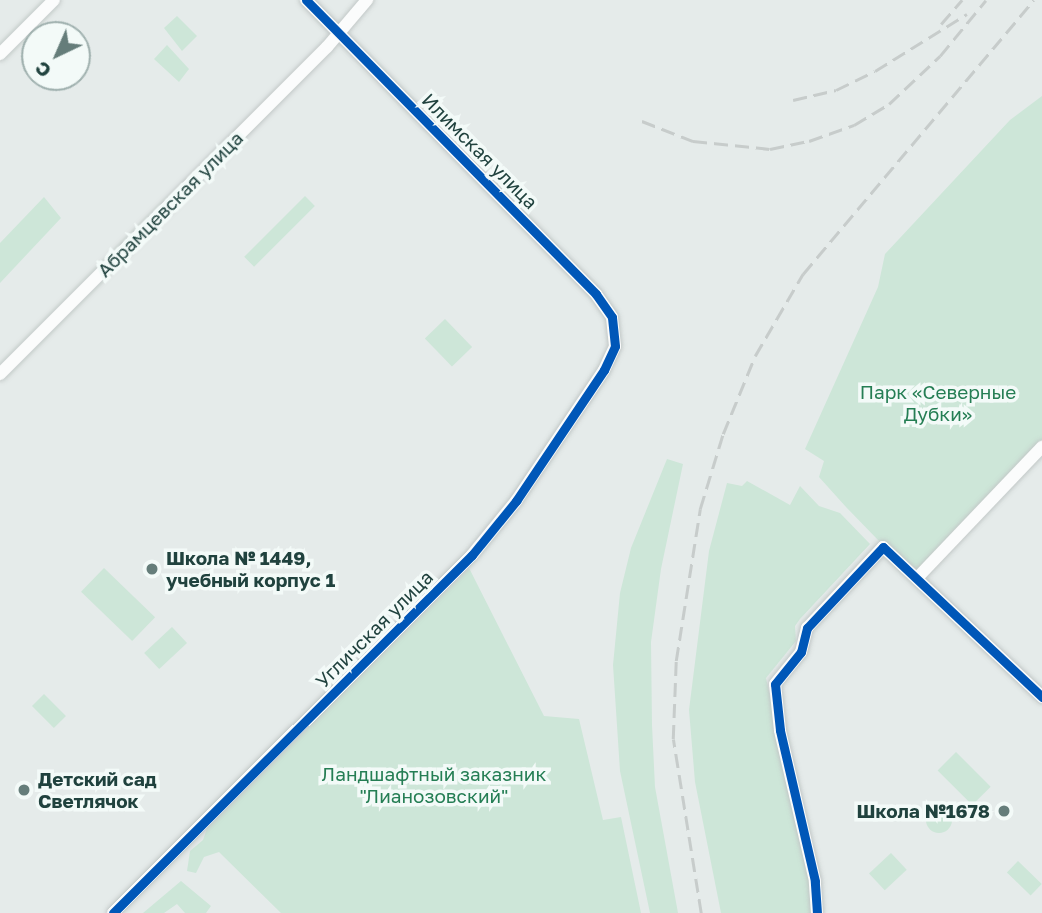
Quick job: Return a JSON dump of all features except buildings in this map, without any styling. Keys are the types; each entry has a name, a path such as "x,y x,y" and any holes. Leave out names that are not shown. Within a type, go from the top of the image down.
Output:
{"street":[{"path":"0,54 54,0"},
{"name":"Илимская улица","path":"306,0 596,294 612,317 616,336"},
{"name":"Абрамцевская улица","path":"0,374 367,0"},
{"name":"Угличская улица","path":"113,913 484,541 604,370 616,336"},
{"path":"918,577 1042,447"},
{"path":"817,913 815,881 780,730 775,684 801,652 807,628 883,547 918,577 1042,697"}],"green space":[{"path":"177,16 197,36 182,51 164,28"},
{"path":"167,45 189,69 179,82 154,59"},
{"name":"Парк «Северные Дубки»","path":"1042,96 1042,444 918,570 879,541 846,507 819,477 824,461 805,449 878,287 885,254 1010,120"},
{"path":"305,196 315,206 254,267 244,257"},
{"path":"44,197 61,218 0,283 0,243"},
{"path":"445,319 472,347 452,367 425,338"},
{"path":"667,459 683,464 661,569 651,642 652,725 655,787 678,913 650,913 620,771 613,665 620,593 631,548"},
{"path":"747,481 790,505 800,486 819,506 840,513 870,544 800,619 795,626 796,641 766,678 808,869 812,913 721,913 695,782 689,710 709,551 727,483 742,486"},
{"path":"104,568 155,617 132,641 81,592"},
{"name":"Ландшафтный заказник \"Лианозовский\"","path":"469,568 544,716 579,719 603,820 621,817 641,913 281,913 219,852 204,857 196,873 187,871 190,851 203,840 207,828"},
{"path":"172,627 187,643 159,669 144,653"},
{"path":"44,694 66,716 54,728 32,706"},
{"path":"956,752 991,787 972,805 938,770"},
{"path":"939,807 948,811 952,820 948,829 939,833 930,829 926,820 930,811"},
{"path":"891,853 907,870 885,890 869,873"},
{"path":"1018,861 1042,884 1031,895 1007,873"},
{"path":"181,881 211,906 206,913 185,913 177,904 164,913 143,913"}],"railway":[{"path":"941,24 962,0"},
{"path":"642,121 693,141 770,149 809,141 854,125 889,104 940,56 986,0"},
{"path":"701,913 673,739 676,661 700,509 723,434 755,356 803,274 1034,0"},
{"path":"793,100 836,90 875,71 967,14"}],"cycle path":[{"path":"113,913 472,555 516,501 604,370 615,346 612,317 596,294 306,0"},
{"path":"817,913 815,881 780,730 775,684 801,652 807,628 883,547 1042,697"}],"place":[{"name":"Школа № 1449, учебный корпус 1","path":"152,569"},
{"name":"Детский сад Светлячок","path":"24,790"},
{"name":"Школа №1678","path":"1004,811"}]}
